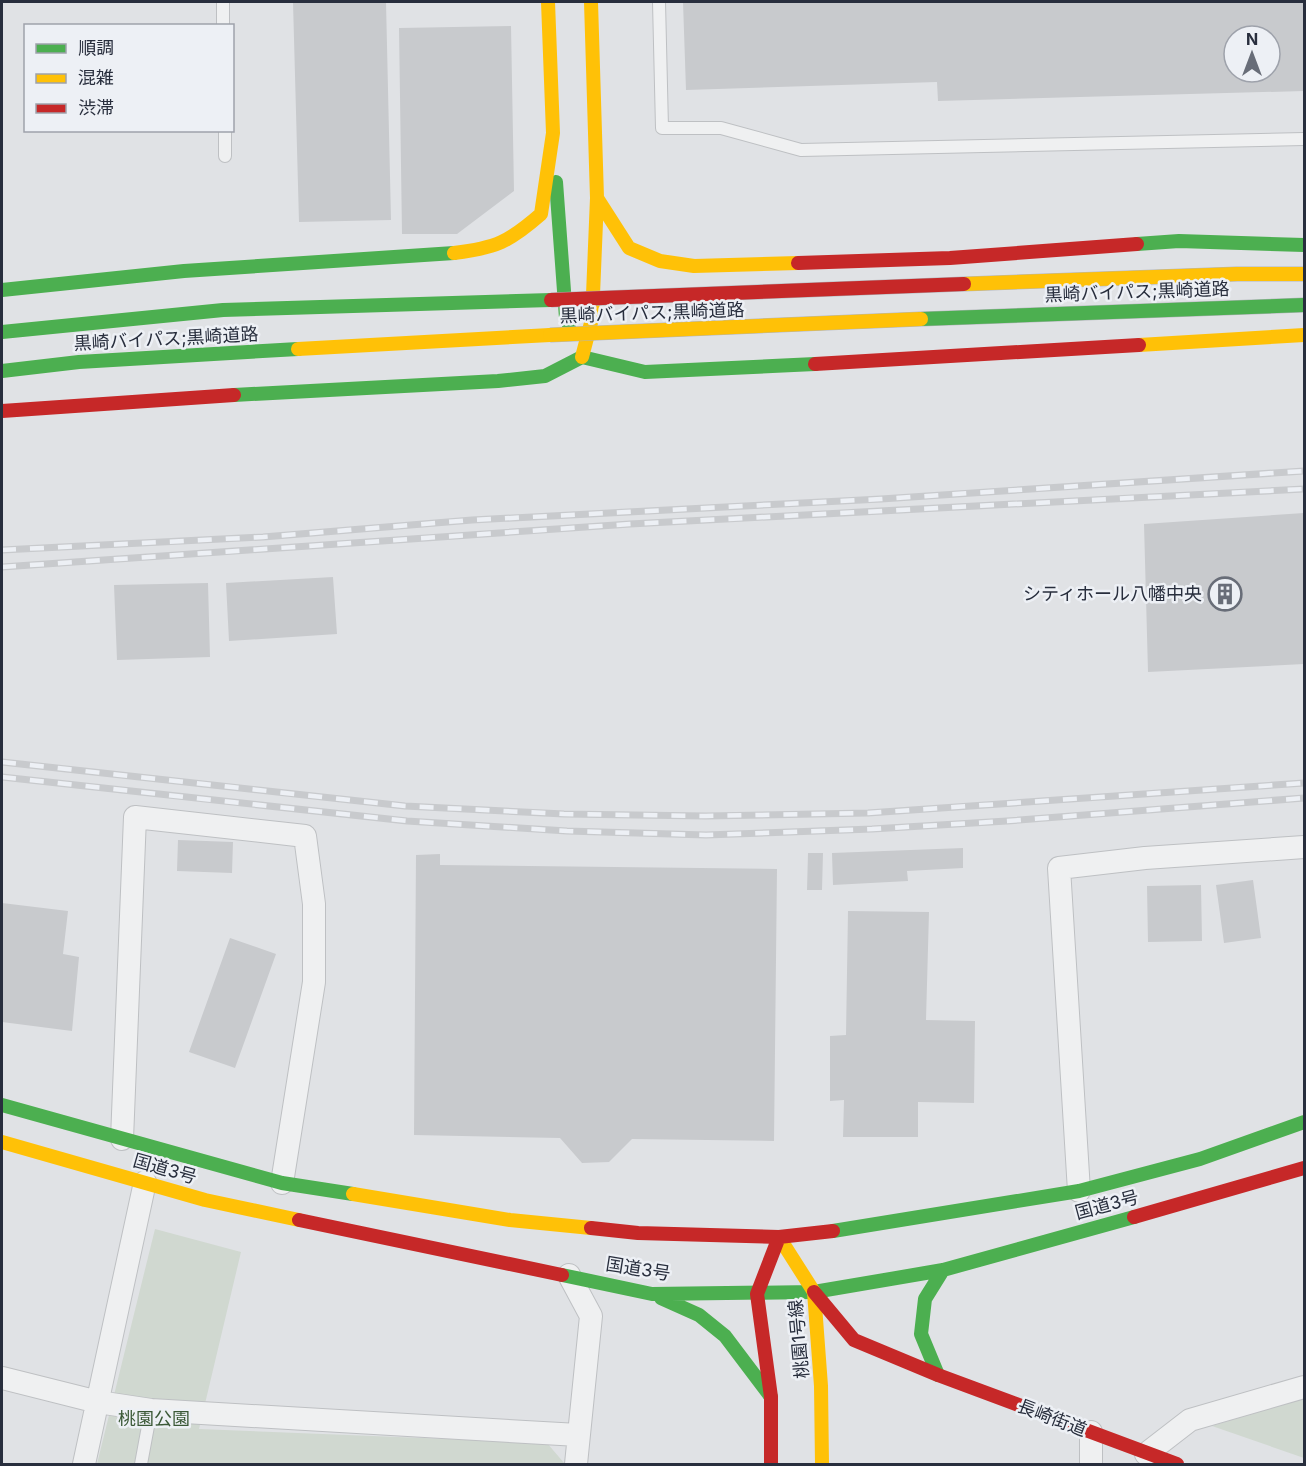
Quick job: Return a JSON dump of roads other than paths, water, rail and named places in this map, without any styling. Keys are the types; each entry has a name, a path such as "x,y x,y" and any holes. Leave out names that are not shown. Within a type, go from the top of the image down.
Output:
{"main road":[{"path":"548,2 553,133 566,318 582,357"},
{"path":"582,357 592,319 597,198 591,2"},
{"path":"2,290 184,271 446,254 478,250 503,243 541,214 553,133"},
{"path":"597,198 629,248 660,261 694,266 950,258 1179,241 1305,245"},
{"name":"黒崎バイパス;黒崎道路","path":"2,332 223,310 540,301 1237,274 1305,274"},
{"name":"黒崎バイパス;黒崎道路","path":"2,370 80,362 550,335 1305,305"},
{"path":"2,411 331,389 498,381 545,376 582,357 645,372 951,357 1305,335"},
{"name":"国道3号","path":"2,1105 282,1183 510,1220 638,1233 779,1237 863,1227 1079,1191 1200,1159 1305,1122"},
{"name":"国道3号","path":"2,1142 205,1200 652,1294 814,1292 943,1270 1305,1168"},
{"name":"桃園1号線","path":"779,1237 814,1292 821,1386 822,1464"},
{"name":"桃園1号線","path":"771,1464 771,1397 757,1294 779,1237"},
{"path":"938,1375 921,1334 925,1299 943,1270"},
{"name":"長崎街道","path":"814,1292 851,1344 1177,1464"},
{"path":"652,1294 699,1315 725,1336 771,1397"},
{"path":"821,1386 834,1368"}],"street":[{"path":"122,1140 135,817 305,836 314,904 314,982 282,1183"},
{"path":"1079,1191 1059,868 1145,858 1305,847"},
{"path":"84,1464 146,1182"},
{"path":"569,1275 591,1316 576,1464"},
{"path":"2,1378 98,1402 151,1410 578,1435"},
{"path":"1146,1454 1190,1420 1305,1387"},
{"path":"1091,1432 1091,1464"}],"lane":[{"path":"223,2 223,24"},
{"path":"659,2 662,128 721,128 801,150 1305,140"},
{"path":"225,132 225,156"},
{"path":"141,1464 151,1410"}],"railway":[{"path":"2,550 263,537 472,520 881,499 1304,471"},
{"path":"2,567 630,524 1304,489"},
{"path":"2,762 405,806 564,814 706,816 868,813 1304,783"},
{"path":"2,777 407,821 567,831 706,835 1007,821 1304,798"}],"place":[{"name":"シティホール八幡中央","path":"1225,594"}],"park label":[{"name":"桃園公園","path":"154,1419"}]}
